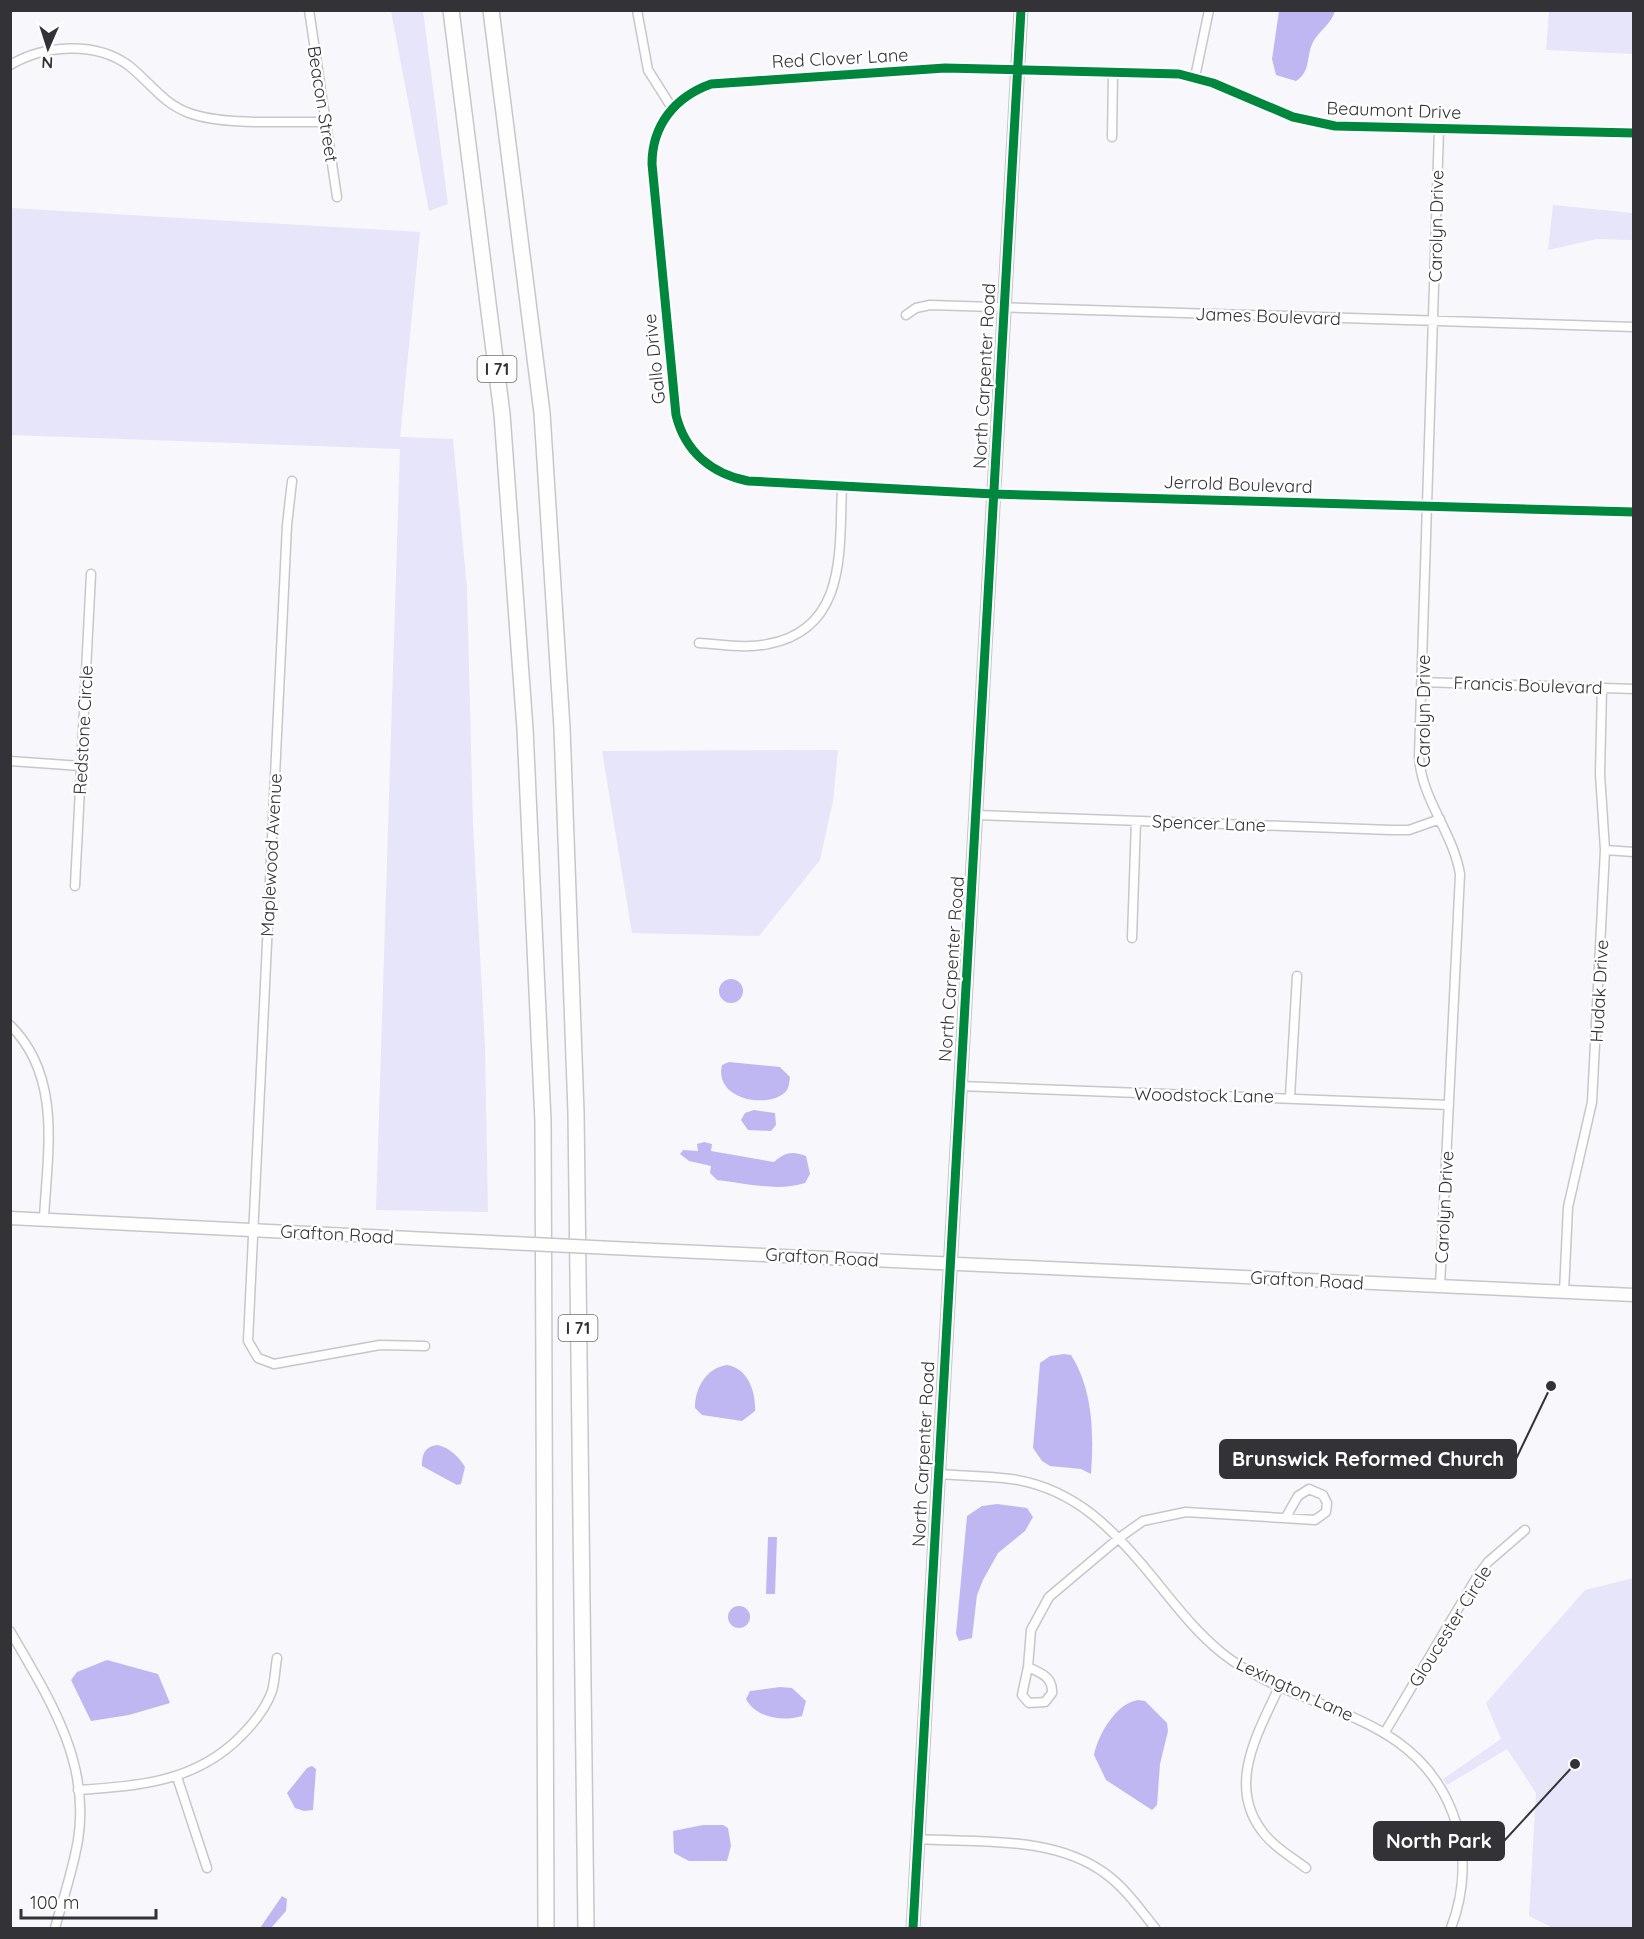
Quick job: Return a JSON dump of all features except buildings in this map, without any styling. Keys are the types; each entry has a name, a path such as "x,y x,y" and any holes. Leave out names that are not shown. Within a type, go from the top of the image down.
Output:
{"highway":[{"name":"I 71","path":"451,10 502,414 525,740 543,1121 546,1929"},
{"name":"I 71","path":"491,10 542,412 562,728 576,1112 586,1929"}],"street":[{"name":"Beacon Street","path":"309,10 337,197"},
{"path":"637,10 648,70 672,108"},
{"name":"North Carpenter Road","path":"913,1929 1021,10"},
{"path":"1195,77 1209,10"},
{"path":"10,65 46,51 91,50 116,58 128,65 164,100 190,114 220,119 326,122"},
{"name":"Red Clover Lane","path":"672,108 697,90 724,81 945,68 1018,70"},
{"name":"Beaumont Drive","path":"1018,70 1195,77 1273,110 1314,123 1438,129 1634,133"},
{"path":"1112,137 1113,72"},
{"name":"Gallo Drive","path":"672,108 656,137 652,171 674,405 682,432 698,457 725,475 748,481 842,487"},
{"name":"Carolyn Drive","path":"1438,129 1420,769 1440,819 1455,848 1460,874 1440,1286"},
{"name":"James Boulevard","path":"906,315 916,308 930,305 1634,327"},
{"name":"Maplewood Avenue","path":"292,481 286,536 248,1341 251,1350 261,1361 279,1364 380,1345 425,1346"},
{"path":"699,643 766,645 792,636 814,621 830,598 838,571 842,487"},
{"name":"Jerrold Boulevard","path":"842,487 993,494 1634,512"},
{"name":"Redstone Circle","path":"75,886 91,574"},
{"name":"Francis Boulevard","path":"1422,682 1634,689"},
{"name":"Hudak Drive","path":"1564,1292 1568,1207 1592,1102 1605,850 1600,774 1602,688"},
{"path":"10,761 81,766"},
{"name":"Spencer Lane","path":"977,815 1391,830 1409,830 1440,819"},
{"path":"1132,938 1136,821"},
{"path":"1605,850 1634,852"},
{"path":"1290,1097 1297,976"},
{"path":"10,1025 33,1055 46,1090 49,1120 44,1220"},
{"name":"Woodstock Lane","path":"960,1086 1290,1097 1449,1105"},
{"name":"Grafton Road","path":"10,1218 1634,1295"},
{"name":"Lexington Lane","path":"939,1474 1010,1479 1052,1490 1073,1499 1119,1538 1207,1640 1239,1665 1385,1732 1430,1770 1441,1786 1456,1823 1463,1860 1461,1898 1451,1929"},
{"path":"1028,1667 1045,1675 1051,1683 1052,1693 1045,1702 1029,1703 1022,1695 1028,1667 1031,1630 1049,1597 1119,1538 1143,1521 1171,1513 1286,1517 1315,1521 1322,1518 1326,1512 1327,1503 1323,1495 1309,1489 1302,1491 1286,1517"},
{"name":"Gloucester Circle","path":"1385,1732 1478,1575 1488,1562 1525,1530"},
{"path":"10,1630 65,1731 74,1762 78,1790 78,1840 55,1929"},
{"path":"78,1790 142,1785 177,1777 213,1759 246,1731 272,1691 277,1658"},
{"path":"1280,1685 1248,1756 1245,1779 1253,1814 1264,1834 1306,1868"},
{"path":"177,1777 207,1868"},
{"path":"918,1839 1037,1846 1074,1856 1105,1873 1120,1886 1155,1929"}],"shaded area":[{"path":"391,11 423,11 448,204 429,211"},
{"path":"1279,11 1335,11 1313,42 1304,73 1296,81 1276,75 1272,59"},
{"path":"1549,11 1633,11 1633,54 1546,50"},
{"path":"1553,205 1633,213 1633,240 1597,239 1548,250"},
{"path":"11,208 420,232 400,437 453,439 467,589 473,825 485,1047 488,1212 376,1210 400,449 11,435"},
{"path":"838,750 833,801 820,860 759,936 632,933 602,751"},
{"path":"731,979 740,982 743,991 740,1000 731,1003 722,1000 719,991 722,982"},
{"path":"729,1062 780,1067 790,1077 788,1089 775,1098 765,1100 743,1098 726,1086 722,1077 722,1065"},
{"path":"754,1110 775,1113 776,1125 771,1131 748,1130 741,1120 745,1113"},
{"path":"704,1142 712,1144 711,1151 774,1162 789,1153 801,1154 806,1156 810,1174 805,1183 783,1187 717,1180 710,1173 711,1166 689,1161 680,1154 683,1150 698,1151 697,1144"},
{"path":"1071,1355 1088,1397 1092,1428 1091,1474 1081,1469 1050,1466 1042,1461 1033,1448 1040,1363 1050,1356"},
{"path":"727,1365 734,1367 745,1376 754,1396 755,1411 742,1421 702,1415 695,1408 697,1393 703,1380 713,1370"},
{"path":"438,1445 454,1453 465,1467 461,1484 457,1485 422,1466 425,1451"},
{"path":"997,1504 1027,1508 1033,1517 1025,1531 998,1553 977,1595 972,1638 959,1641 956,1634 967,1516 982,1506"},
{"path":"768,1537 777,1537 775,1594 766,1594"},
{"path":"1633,1578 1633,1928 1553,1928 1529,1916 1536,1793 1507,1749 1447,1785 1443,1779 1501,1739 1486,1703 1585,1590"},
{"path":"735,1606 743,1606 750,1613 750,1621 743,1628 735,1628 728,1621 728,1613"},
{"path":"107,1660 158,1674 170,1703 129,1715 91,1721 71,1680 77,1672"},
{"path":"780,1687 792,1688 806,1701 802,1716 787,1719 771,1717 756,1711 746,1699 750,1691"},
{"path":"1145,1701 1167,1723 1168,1731 1160,1764 1157,1805 1152,1810 1106,1780 1094,1755 1099,1738 1115,1713 1130,1702"},
{"path":"312,1766 316,1769 313,1810 304,1811 295,1808 287,1793 307,1768"},
{"path":"703,1825 723,1825 728,1828 731,1846 727,1861 689,1861 674,1853 673,1831"},
{"path":"282,1896 287,1899 286,1911 271,1928 260,1928"}],"cycle path":[{"path":"913,1928 1021,10"},
{"path":"1634,133 1335,126 1293,117 1213,83 1179,74 945,68 711,84 687,96 668,114 656,137 652,164 676,415 680,428 693,450 712,467 735,478 748,481 993,494 1634,512"}],"place":[{"name":"Brunswick Reformed Church","path":"1551,1386"},
{"name":"North Park","path":"1575,1764"}]}
